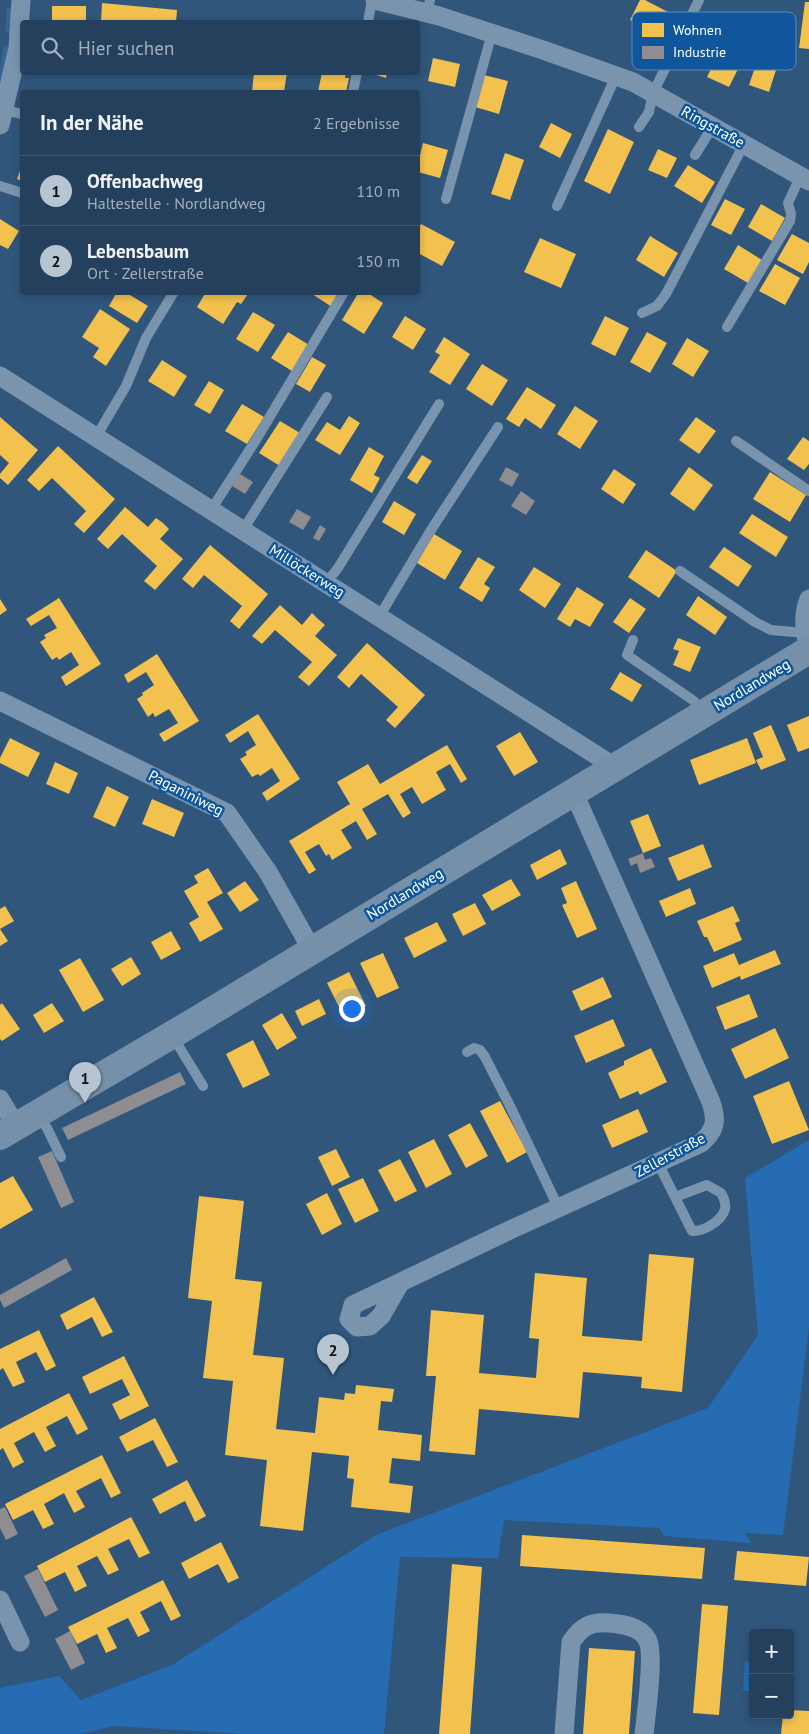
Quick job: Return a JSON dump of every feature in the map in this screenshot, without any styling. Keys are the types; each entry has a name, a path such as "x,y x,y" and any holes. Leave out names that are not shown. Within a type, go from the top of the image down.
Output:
{"street":[{"path":"2,117 18,48 21,0"},
{"name":"Ringstraße","path":"374,0 429,7 492,33 633,82 806,177"},
{"name":"Millöckerweg","path":"0,376 615,767"},
{"path":"808,644 807,604 809,599"},
{"name":"Nordlandweg","path":"18,1125 574,792 702,714 808,644"},
{"name":"Paganiniweg","path":"0,701 228,813 268,872 312,950"},
{"name":"Zellerstraße","path":"400,1283 512,1229 700,1143 710,1136 714,1126 715,1115 707,1093 574,792"},
{"path":"0,1099 18,1125"},
{"path":"0,1600 20,1642"},
{"path":"564,1734 572,1642 578,1631 589,1624 602,1622 629,1626 647,1638 650,1652 644,1734"}],"lane":[{"name":"Ringstraße","path":"369,20 374,0"},
{"path":"693,12 699,0"},
{"path":"446,199 492,33"},
{"path":"639,127 649,112 653,93 664,70"},
{"path":"353,90 356,75"},
{"path":"557,206 616,76"},
{"path":"2,117 20,114"},
{"path":"696,155 712,126"},
{"path":"642,313 657,306 666,294 744,144"},
{"path":"727,327 790,221 791,214 788,203 806,177"},
{"path":"0,186 20,192"},
{"path":"96,437 126,386 146,338 172,295"},
{"path":"211,510 256,440 342,295"},
{"path":"243,530 327,397"},
{"path":"326,584 338,568 439,404"},
{"path":"379,617 431,530 498,427"},
{"path":"736,440 809,492"},
{"path":"680,571 754,622 808,644"},
{"path":"634,640 627,655 694,701 702,714"},
{"path":"172,1034 203,1086"},
{"path":"467,1052 474,1048 480,1050 485,1057 558,1209"},
{"path":"18,1125 48,1128 61,1157"},
{"path":"658,1163 675,1197 692,1231 700,1230 717,1221 725,1210 724,1198 721,1193 707,1185 675,1197"}],"shaded area":[{"path":"809,1140 809,1326 783,1535 745,1533 751,1543 664,1536 659,1528 504,1520 498,1558 400,1557 384,1734 245,1734 114,1726 80,1734 0,1734 0,1688 59,1676 81,1700 172,1665 376,1535 708,1408 758,1335 745,1178"},
{"path":"745,1661 749,1661 749,1691 743,1691"}],"building: Wohnen":[{"path":"640,0 645,0 668,12 634,12"},
{"path":"805,2 809,2 809,49 799,48"},
{"path":"102,3 177,10 176,20 101,20"},
{"path":"52,6 86,6 86,20 52,20"},
{"path":"433,58 460,64 455,87 428,81"},
{"path":"710,70 738,70 729,87 707,77"},
{"path":"754,70 776,70 769,92 749,85"},
{"path":"254,75 287,75 284,90 252,90"},
{"path":"321,75 346,75 345,78 349,78 346,90 318,90"},
{"path":"484,75 508,81 499,114 475,107"},
{"path":"551,123 572,134 560,158 539,147"},
{"path":"608,129 634,142 610,194 584,181"},
{"path":"423,143 448,150 440,178 420,173 420,156"},
{"path":"658,149 677,158 667,178 648,170"},
{"path":"505,153 524,160 510,200 491,194"},
{"path":"688,165 715,182 702,203 674,186"},
{"path":"725,199 745,209 731,235 711,225"},
{"path":"761,204 785,218 772,241 748,227"},
{"path":"0,219 19,231 8,249 0,245"},
{"path":"421,224 455,242 442,266 420,254"},
{"path":"792,234 809,243 809,262 803,274 777,260"},
{"path":"650,236 678,253 664,277 636,260"},
{"path":"540,238 576,254 561,288 524,272"},
{"path":"738,245 762,260 748,283 724,269"},
{"path":"775,264 800,278 785,305 759,291"},
{"path":"115,295 130,295 148,306 137,323 109,306"},
{"path":"204,295 247,295 241,304 237,302 223,324 197,307"},
{"path":"314,295 339,295 332,307"},
{"path":"357,295 371,295 383,303 364,334 342,320"},
{"path":"100,309 130,329 106,366 93,357 99,348 82,337"},
{"path":"253,312 275,325 258,352 236,339"},
{"path":"405,316 426,329 413,350 392,337"},
{"path":"605,316 629,328 615,356 591,344"},
{"path":"288,332 309,345 292,371 271,358"},
{"path":"647,332 667,343 650,373 630,362"},
{"path":"444,337 470,354 450,385 429,372 440,355 435,352"},
{"path":"687,338 709,351 693,377 672,364"},
{"path":"312,357 326,365 310,392 296,384"},
{"path":"162,360 187,376 174,397 148,381"},
{"path":"482,364 508,380 492,406 466,389"},
{"path":"209,381 224,390 210,414 194,405"},
{"path":"527,387 556,405 541,429 525,418 519,427 506,419"},
{"path":"242,404 264,417 247,444 225,431"},
{"path":"575,406 598,421 580,449 557,434"},
{"path":"349,416 360,423 340,455 315,440 327,422 340,430"},
{"path":"0,417 38,450 8,485 0,478 0,474 9,463 0,455"},
{"path":"696,417 716,431 699,454 679,440"},
{"path":"280,421 300,433 280,466 259,453"},
{"path":"803,437 809,441 809,464 804,470 787,459"},
{"path":"58,446 115,499 84,533 74,524 86,511 52,478 39,491 27,480"},
{"path":"369,447 384,456 374,475 380,478 372,493 350,480"},
{"path":"422,455 432,461 417,484 407,478"},
{"path":"689,467 713,485 694,511 670,494"},
{"path":"614,469 636,484 623,504 601,489"},
{"path":"770,472 806,495 790,522 753,499"},
{"path":"394,501 416,514 404,535 382,522"},
{"path":"125,507 148,527 156,518 163,523 169,529 160,539 183,559 155,590 144,581 157,566 122,534 108,549 97,539"},
{"path":"752,514 788,537 776,557 739,533"},
{"path":"434,534 462,551 445,580 417,563"},
{"path":"210,545 268,594 239,629 230,621 242,606 204,575 193,588 182,579"},
{"path":"724,547 752,566 738,587 709,567"},
{"path":"646,550 677,571 659,598 628,577"},
{"path":"478,557 495,567 484,584 490,588 482,602 459,588"},
{"path":"534,567 561,584 545,608 519,590"},
{"path":"577,587 604,604 590,627 575,619 570,627 557,619"},
{"path":"698,596 727,617 715,635 686,615"},
{"path":"59,598 101,664 66,686 61,677 79,665 71,652 59,660 57,657 52,660 40,642 46,638 44,635 57,628 49,615 31,626 26,619"},
{"path":"630,598 646,609 629,633 613,622"},
{"path":"0,599 7,610 0,615"},
{"path":"280,605 302,625 312,613 325,625 315,636 337,655 309,686 298,677 312,662 275,630 262,644 252,636"},
{"path":"678,638 701,647 690,672 673,665 679,651 673,649"},
{"path":"367,643 425,695 395,728 386,720 398,707 361,674 349,688 337,677"},
{"path":"157,654 199,721 164,742 159,734 178,723 169,709 155,717 153,713 148,717 137,699 154,685 146,672 128,683 124,675"},
{"path":"620,672 642,685 632,702 610,689"},
{"path":"258,714 300,779 267,801 262,793 280,781 272,768 260,776 258,774 252,777 240,759 247,755 245,752 256,745 248,731 230,743 225,735"},
{"path":"809,716 809,748 798,752 787,725"},
{"path":"771,725 786,760 761,770 756,760 763,757 753,733"},
{"path":"520,732 538,762 514,776 496,746"},
{"path":"10,738 40,753 28,777 0,763 0,758"},
{"path":"747,738 756,763 699,785 690,760"},
{"path":"447,745 467,779 461,783 450,764 436,772 446,790 422,804 412,787 400,794 411,813 403,818 388,794 362,809 377,834 367,840 356,821 341,830 352,848 332,860 329,854 326,856 319,844 305,852 316,870 309,874 289,841 350,804 337,782 368,764 380,784"},
{"path":"55,762 78,773 69,794 46,784"},
{"path":"107,786 129,797 115,827 93,817"},
{"path":"152,799 184,813 174,837 142,824"},
{"path":"648,814 661,846 643,853 630,821"},
{"path":"703,844 712,867 678,881 668,858"},
{"path":"560,849 567,864 537,880 530,865"},
{"path":"208,868 223,893 207,902 223,929 200,942 189,923 199,917 184,891 198,883 194,876"},
{"path":"511,879 521,895 492,911 482,895"},
{"path":"245,881 259,900 240,912 227,893"},
{"path":"576,881 597,929 577,938 562,905 567,903 561,888"},
{"path":"690,888 696,904 666,917 659,901"},
{"path":"475,903 486,924 463,936 452,914"},
{"path":"5,906 14,921 0,929 0,909"},
{"path":"733,906 740,921 735,923 742,940 714,952 707,937 704,937 697,921"},
{"path":"437,922 447,941 414,958 404,938"},
{"path":"0,929 8,941 0,946"},
{"path":"171,931 181,949 161,960 151,942"},
{"path":"775,950 781,964 741,980 740,976 712,988 703,966 734,953 739,965"},
{"path":"383,953 399,988 377,998 360,963"},
{"path":"131,957 141,974 122,986 111,969"},
{"path":"80,958 104,1000 83,1012 59,970"},
{"path":"349,972 366,1006 344,1017 327,983"},
{"path":"603,977 612,997 581,1011 572,991"},
{"path":"749,994 758,1017 725,1030 716,1007"},
{"path":"319,999 326,1014 302,1026 295,1011"},
{"path":"2,1003 20,1029 2,1041 0,1039 0,1005"},
{"path":"52,1003 64,1021 44,1033 33,1015"},
{"path":"282,1013 297,1038 277,1050 262,1025"},
{"path":"613,1019 625,1046 586,1063 574,1036"},
{"path":"775,1028 789,1058 745,1079 731,1049"},
{"path":"253,1040 270,1075 243,1088 226,1054"},
{"path":"651,1048 667,1082 640,1095 638,1091 620,1099 608,1073 624,1065 624,1061"},
{"path":"789,1081 809,1130 772,1144 753,1096"},
{"path":"500,1101 527,1152 507,1163 480,1111"},
{"path":"638,1109 648,1132 612,1148 602,1125"},
{"path":"470,1123 488,1156 466,1168 448,1135"},
{"path":"434,1139 452,1174 426,1188 408,1152"},
{"path":"336,1149 350,1177 332,1186 318,1157"},
{"path":"400,1159 417,1191 395,1202 378,1170"},
{"path":"13,1176 33,1210 0,1229 0,1183"},
{"path":"363,1178 379,1211 355,1223 338,1189"},
{"path":"327,1193 342,1224 322,1235 306,1204"},
{"path":"199,1196 244,1201 235,1279 262,1282 253,1355 284,1358 276,1429 315,1433 319,1397 344,1400 345,1393 355,1394 356,1385 394,1389 392,1402 381,1401 378,1430 422,1435 420,1461 392,1458 389,1483 413,1486 410,1513 351,1507 354,1479 347,1478 349,1456 312,1452 303,1531 260,1526 267,1460 225,1455 233,1381 203,1378 212,1301 188,1298"},
{"path":"649,1254 694,1258 682,1392 641,1388 642,1377 583,1372 579,1418 479,1409 475,1455 429,1451 436,1376 426,1376 431,1310 484,1315 479,1373 536,1378 539,1339 529,1338 535,1273 587,1278 582,1336 642,1341"},
{"path":"94,1297 113,1332 102,1337 92,1317 67,1330 60,1315"},
{"path":"39,1330 56,1366 46,1371 36,1352 16,1362 25,1382 13,1387 3,1368 0,1370 0,1349"},
{"path":"124,1356 149,1406 120,1420 112,1404 130,1395 122,1379 90,1394 82,1377"},
{"path":"69,1393 88,1429 77,1435 67,1416 46,1427 56,1446 45,1452 34,1432 14,1443 24,1462 13,1468 3,1448 0,1450 0,1429"},
{"path":"155,1418 178,1462 167,1467 153,1440 127,1452 119,1437"},
{"path":"102,1455 121,1493 111,1498 101,1478 76,1491 85,1507 74,1513 64,1493 44,1504 54,1524 43,1529 33,1510 13,1520 5,1504"},
{"path":"187,1480 206,1516 195,1522 185,1501 160,1514 152,1499"},
{"path":"131,1517 150,1553 139,1558 129,1539 108,1549 119,1570 108,1575 97,1556 77,1566 87,1586 75,1592 65,1572 45,1582 37,1566"},
{"path":"522,1535 705,1548 702,1579 520,1566"},
{"path":"221,1542 239,1578 228,1583 218,1564 189,1579 181,1563"},
{"path":"737,1551 809,1557 806,1586 734,1580"},
{"path":"452,1564 482,1567 470,1734 439,1734"},
{"path":"163,1580 181,1616 171,1621 161,1601 140,1612 150,1631 138,1637 128,1618 107,1628 117,1648 106,1653 97,1634 77,1644 68,1627"},
{"path":"702,1604 728,1606 719,1715 693,1713"},
{"path":"589,1648 635,1651 629,1734 583,1734"},
{"path":"794,1710 809,1711 809,1734 781,1734 783,1719 794,1719"}],"building: Industrie":[{"path":"506,467 519,474 512,487 499,480"},
{"path":"240,474 253,482 245,494 232,486"},
{"path":"521,491 535,501 526,515 511,506"},
{"path":"297,509 311,517 303,530 289,522"},
{"path":"320,525 326,529 319,541 313,538"},
{"path":"643,853 645,860 651,858 655,867 640,873 637,863 631,866 628,859"},
{"path":"180,1072 186,1084 68,1140 62,1128"},
{"path":"52,1151 74,1202 61,1208 38,1157"},
{"path":"66,1258 72,1270 4,1308 0,1295"},
{"path":"5,1507 18,1534 6,1540 0,1528 0,1509"},
{"path":"38,1569 58,1610 45,1617 24,1576"},
{"path":"70,1631 85,1663 71,1670 55,1639"}],"waterway":[{"path":"8,31 9,10"},
{"path":"0,81 6,48"}],"place":[{"name":"Offenbachweg","path":"85,1103"},
{"name":"Lebensbaum","path":"333,1375"}]}
